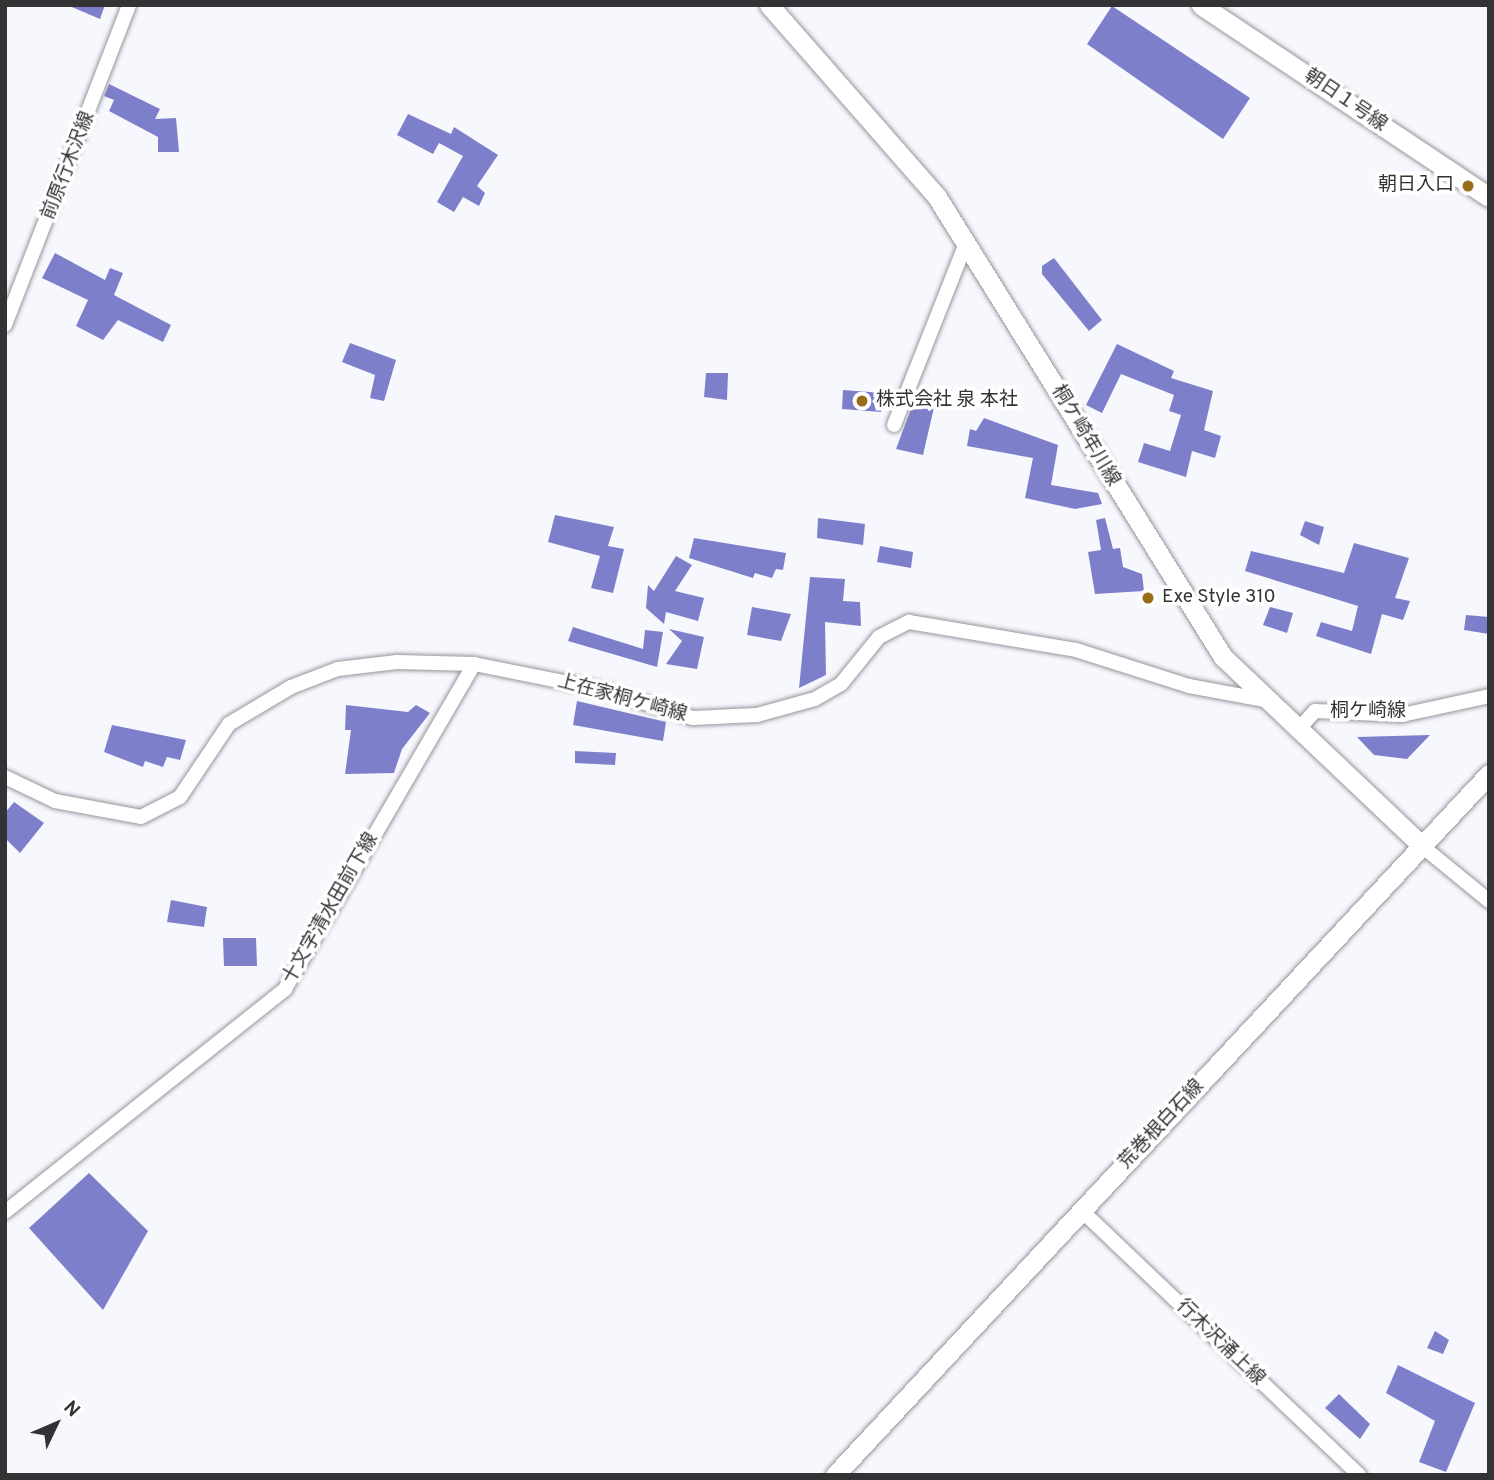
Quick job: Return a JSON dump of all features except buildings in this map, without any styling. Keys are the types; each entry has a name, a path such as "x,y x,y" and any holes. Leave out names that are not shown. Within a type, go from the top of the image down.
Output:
{"street":[{"name":"前原行木沢線","path":"5,325 129,5"},
{"name":"桐ケ崎年川線","path":"769,5 897,148 967,241 1188,608 1264,700 1422,846"},
{"name":"朝日１号線","path":"1201,5 1489,197"},
{"path":"894,425 967,241"},
{"name":"上在家桐ケ崎線","path":"5,777 55,801 141,817 180,797 229,724 291,687 338,669 436,660 474,664 713,719 816,699 841,684 879,637 909,622 1076,650 1189,687 1264,700"},
{"name":"十文字清水田前下線","path":"5,1212 285,989 474,664"},
{"name":"桐ケ崎線","path":"1297,732 1315,711 1402,715 1489,696"},
{"name":"荒巻根白石線","path":"835,1475 1489,774"},
{"path":"1422,846 1489,901"},
{"name":"行木沢涌上線","path":"1082,1211 1359,1475"}],"place":[{"name":"朝日入口","path":"1468,186"},
{"name":"株式会社 泉 本社","path":"862,401"},
{"name":"Exe Style 310","path":"1148,598"}]}
